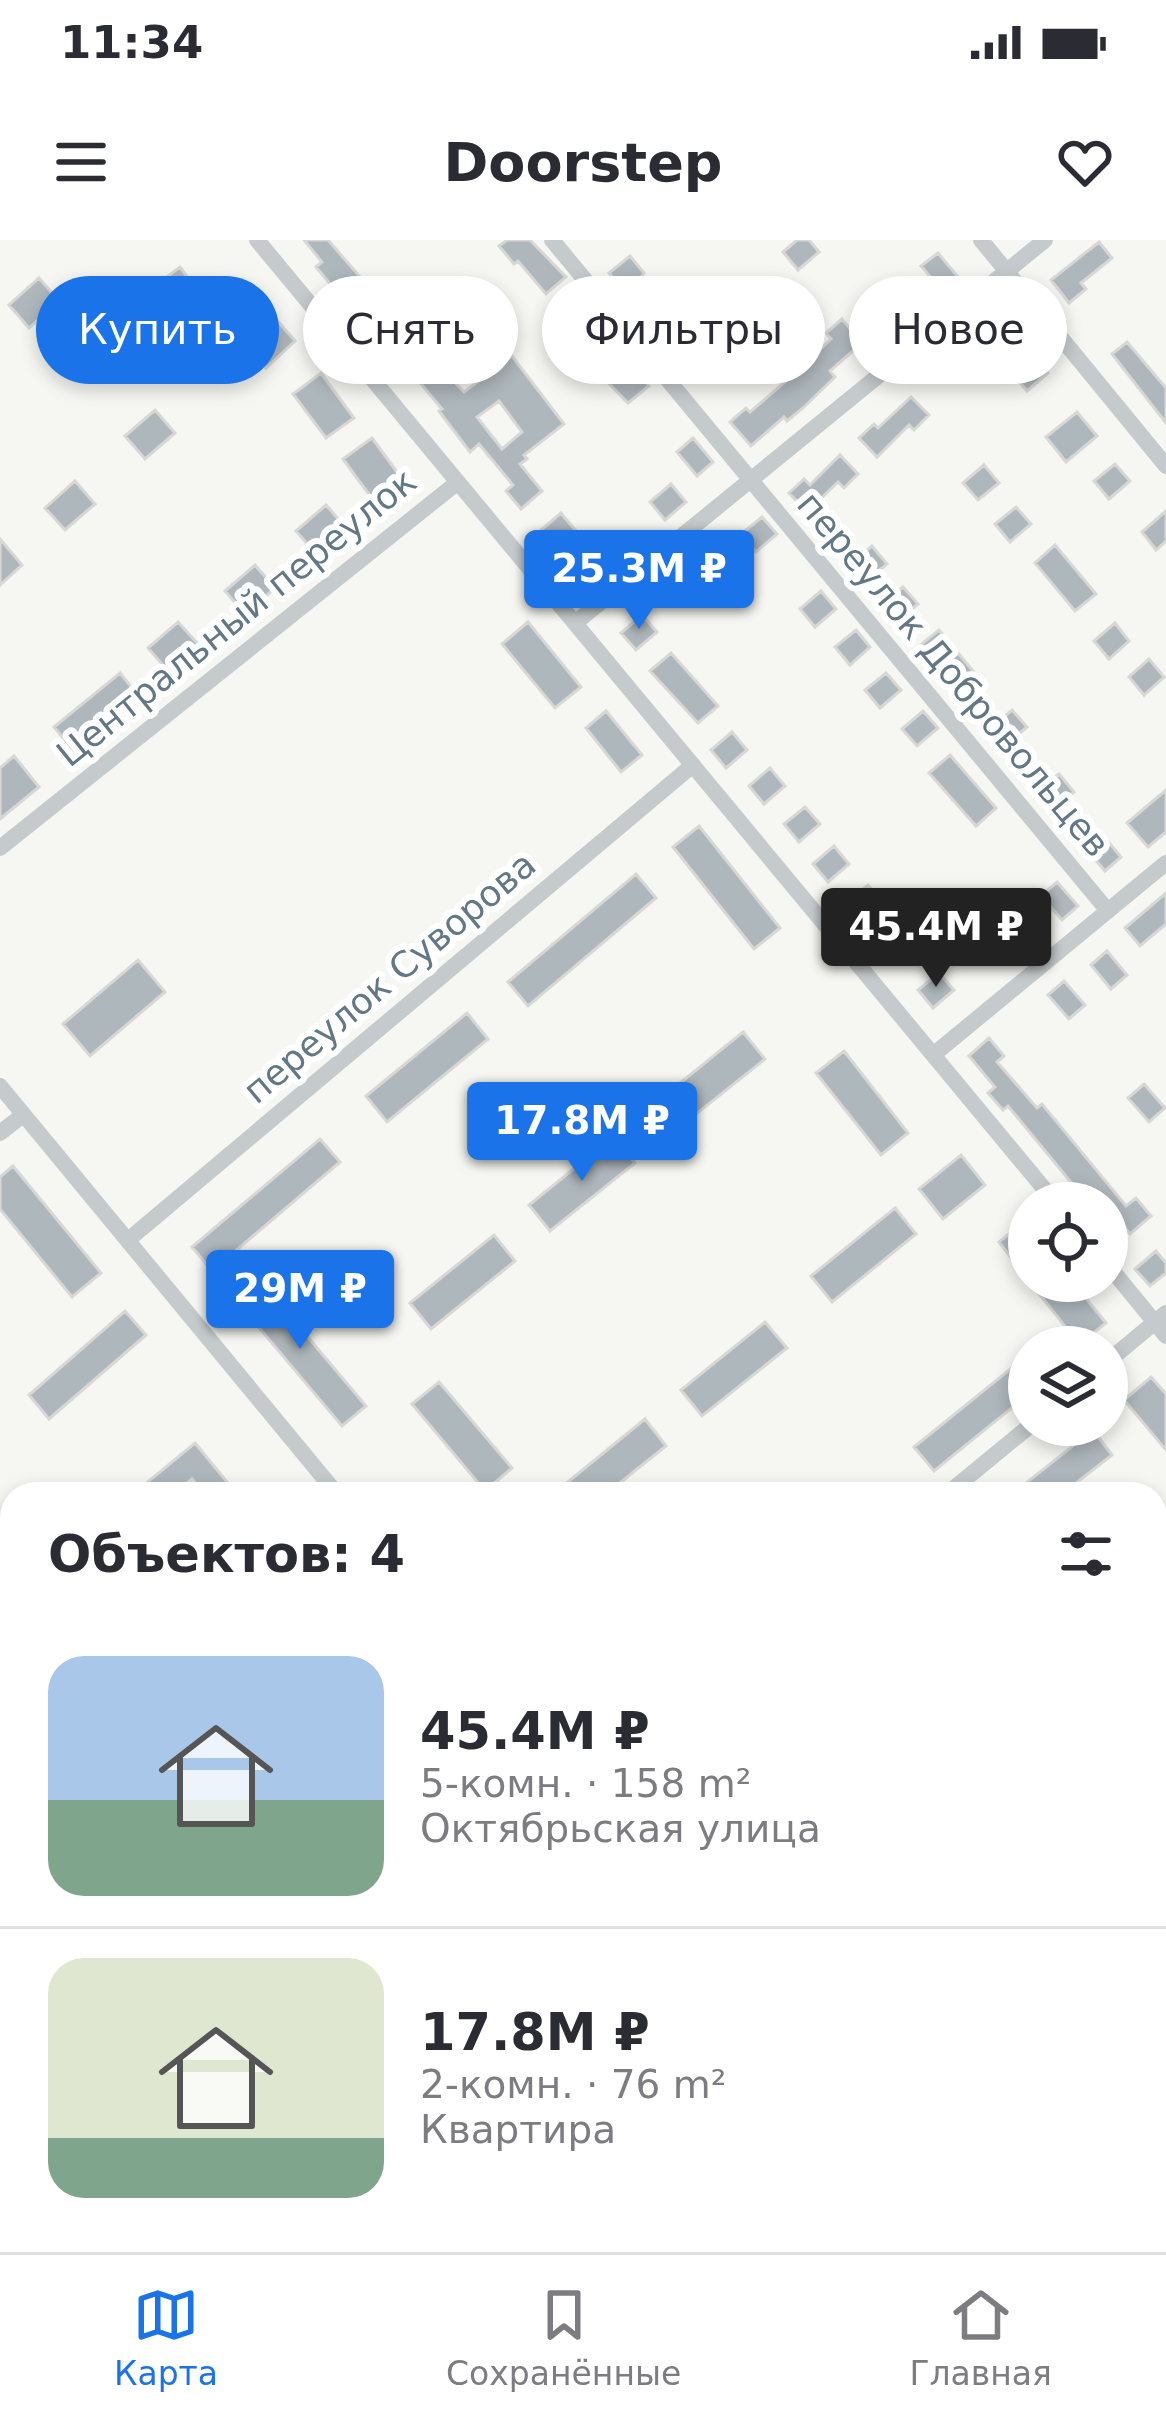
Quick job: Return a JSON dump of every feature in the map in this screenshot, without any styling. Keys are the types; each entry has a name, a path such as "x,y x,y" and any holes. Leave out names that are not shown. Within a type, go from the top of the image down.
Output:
{"street":[{"path":"257,240 1039,1182"},
{"name":"переулок Добровольцев","path":"552,240 1108,911"},
{"path":"981,240 1166,466"},
{"path":"575,623 1045,240"},
{"name":"Центральный переулок","path":"0,848 458,482"},
{"name":"переулок Суворова","path":"128,1240 693,765"},
{"path":"933,1055 1166,863"},
{"path":"0,1086 327,1482"},
{"path":"0,1108 23,1115"},
{"path":"0,1133 23,1115"},
{"path":"1128,1287 1162,1324 1128,1347"},
{"path":"961,1482 1008,1443"}],"building":[{"path":"304,240 328,240 359,276 324,276 316,267 322,262"},
{"path":"507,240 530,240 565,276 542,276 542,289 499,246"},
{"path":"797,240 809,240 819,252 798,270 783,252"},
{"path":"1099,242 1112,258 1081,283 1086,289 1069,303 1067,276 1056,276"},
{"path":"938,253 957,276 930,276 921,266"},
{"path":"630,256 644,273 611,276 609,273"},
{"path":"36,281 36,322 29,328 9,305"},
{"path":"842,319 849,327 849,354 830,371 835,377 803,408 787,421 784,417 751,446 730,422 746,408 750,412 783,384 825,384 825,345 831,339 826,333"},
{"path":"279,323 295,341 279,356"},
{"path":"1127,342 1166,388 1166,423 1112,354"},
{"path":"518,364 564,424 524,455 527,459 520,464 542,491 521,509 506,491 513,485 479,444 470,452 439,411 442,409 421,384 456,384 464,392 475,384 518,384","holes":["499,401 522,432 502,449 477,417"]},
{"path":"306,384 329,384 354,418 326,438 293,394"},
{"path":"609,384 647,384 649,386 628,403"},
{"path":"911,397 929,415 914,430 909,425 877,457 859,438 874,424 878,428"},
{"path":"155,410 175,433 145,459 125,436"},
{"path":"1077,412 1097,436 1066,462 1046,437"},
{"path":"372,438 405,483 376,504 343,459"},
{"path":"693,438 713,462 697,476 677,452"},
{"path":"840,455 858,474 844,488 838,482 807,512 789,493 804,479 810,485"},
{"path":"1115,464 1130,481 1109,499 1094,481"},
{"path":"984,465 999,483 978,500 963,483"},
{"path":"75,481 95,504 65,530 45,508"},
{"path":"671,484 686,502 665,520 650,502"},
{"path":"326,505 346,528 316,554 296,531"},
{"path":"1016,507 1031,524 1010,542 995,524"},
{"path":"1166,511 1166,541 1156,550 1142,532"},
{"path":"561,513 575,530 571,534 600,568 580,586 540,531"},
{"path":"762,517 777,534 756,552 741,534"},
{"path":"0,539 22,565 0,585"},
{"path":"1055,545 1096,594 1075,611 1035,563"},
{"path":"872,546 887,564 867,581 852,564"},
{"path":"716,563 737,587 721,601 700,577"},
{"path":"255,565 275,588 245,614 225,591"},
{"path":"903,587 918,604 897,622 882,604"},
{"path":"821,591 836,609 815,627 800,609"},
{"path":"642,615 657,632 636,650 621,633"},
{"path":"178,622 199,645 168,671 148,648"},
{"path":"528,622 581,687 555,708 502,644"},
{"path":"1115,623 1129,641 1109,659 1094,641"},
{"path":"856,630 870,647 850,665 835,647"},
{"path":"939,630 983,683 962,701 918,647"},
{"path":"671,653 718,706 698,723 650,671"},
{"path":"1149,659 1164,677 1144,695 1129,677"},
{"path":"120,673 145,704 79,758 54,727"},
{"path":"886,673 901,690 880,708 865,690"},
{"path":"1012,710 1027,727 1006,745 991,728"},
{"path":"606,711 642,755 621,772 586,728"},
{"path":"923,711 938,728 917,746 902,729"},
{"path":"732,732 747,750 726,768 711,750"},
{"path":"950,755 996,808 976,826 929,773"},
{"path":"14,756 39,787 0,819 0,768"},
{"path":"770,768 785,786 764,804 749,786"},
{"path":"1059,774 1074,792 1053,809 1039,792"},
{"path":"1166,790 1166,832 1148,847 1127,823"},
{"path":"805,807 820,824 799,842 784,824"},
{"path":"699,826 780,928 754,949 673,847"},
{"path":"1101,833 1121,857 1105,871 1085,847"},
{"path":"834,846 849,864 828,882 813,864"},
{"path":"636,874 656,898 528,1006 508,982"},
{"path":"1057,882 1078,906 1062,920 1041,896"},
{"path":"868,885 883,902 862,920 847,902"},
{"path":"1166,893 1166,924 1140,946 1125,928"},
{"path":"1012,918 1033,942 1017,956 996,932"},
{"path":"896,928 911,946 890,964 875,946"},
{"path":"1107,951 1127,975 1111,989 1091,965"},
{"path":"138,960 165,992 90,1056 63,1024"},
{"path":"939,973 954,990 933,1008 918,990"},
{"path":"1064,981 1085,1005 1069,1019 1048,995"},
{"path":"467,1013 488,1039 387,1122 366,1096"},
{"path":"743,1032 765,1059 680,1127 659,1100"},
{"path":"989,1038 1004,1056 997,1062 1037,1108 1042,1104 1106,1182 1071,1182 1008,1106 1003,1110 988,1093 995,1087 969,1056"},
{"path":"844,1051 908,1133 881,1155 816,1073"},
{"path":"1144,1084 1165,1108 1149,1122 1128,1098"},
{"path":"613,1137 635,1163 550,1231 529,1205"},
{"path":"320,1139 340,1162 212,1271 192,1247"},
{"path":"961,1155 985,1185 943,1219 919,1189"},
{"path":"13,1166 101,1273 72,1297 0,1209 0,1177"},
{"path":"1136,1198 1151,1216 1130,1234 1128,1204"},
{"path":"895,1208 916,1234 832,1302 811,1276"},
{"path":"494,1235 515,1261 431,1329 410,1303"},
{"path":"1156,1251 1166,1263 1166,1273 1150,1286 1135,1269"},
{"path":"258,1278 366,1406 342,1426 234,1298"},
{"path":"1046,1302 1089,1302 1106,1323 1102,1326 1065,1326"},
{"path":"125,1311 146,1335 49,1419 29,1395"},
{"path":"765,1322 787,1348 702,1416 681,1390"},
{"path":"1008,1371 1008,1411 934,1471 914,1447"},
{"path":"1151,1377 1166,1394 1166,1450 1128,1405 1128,1397"},
{"path":"439,1382 512,1468 496,1482 477,1482 412,1404"},
{"path":"645,1419 666,1446 621,1482 568,1482"},
{"path":"195,1443 227,1482 192,1479 148,1482"},
{"path":"1073,1446 1105,1446 1112,1455 1077,1482 1027,1482"}]}
